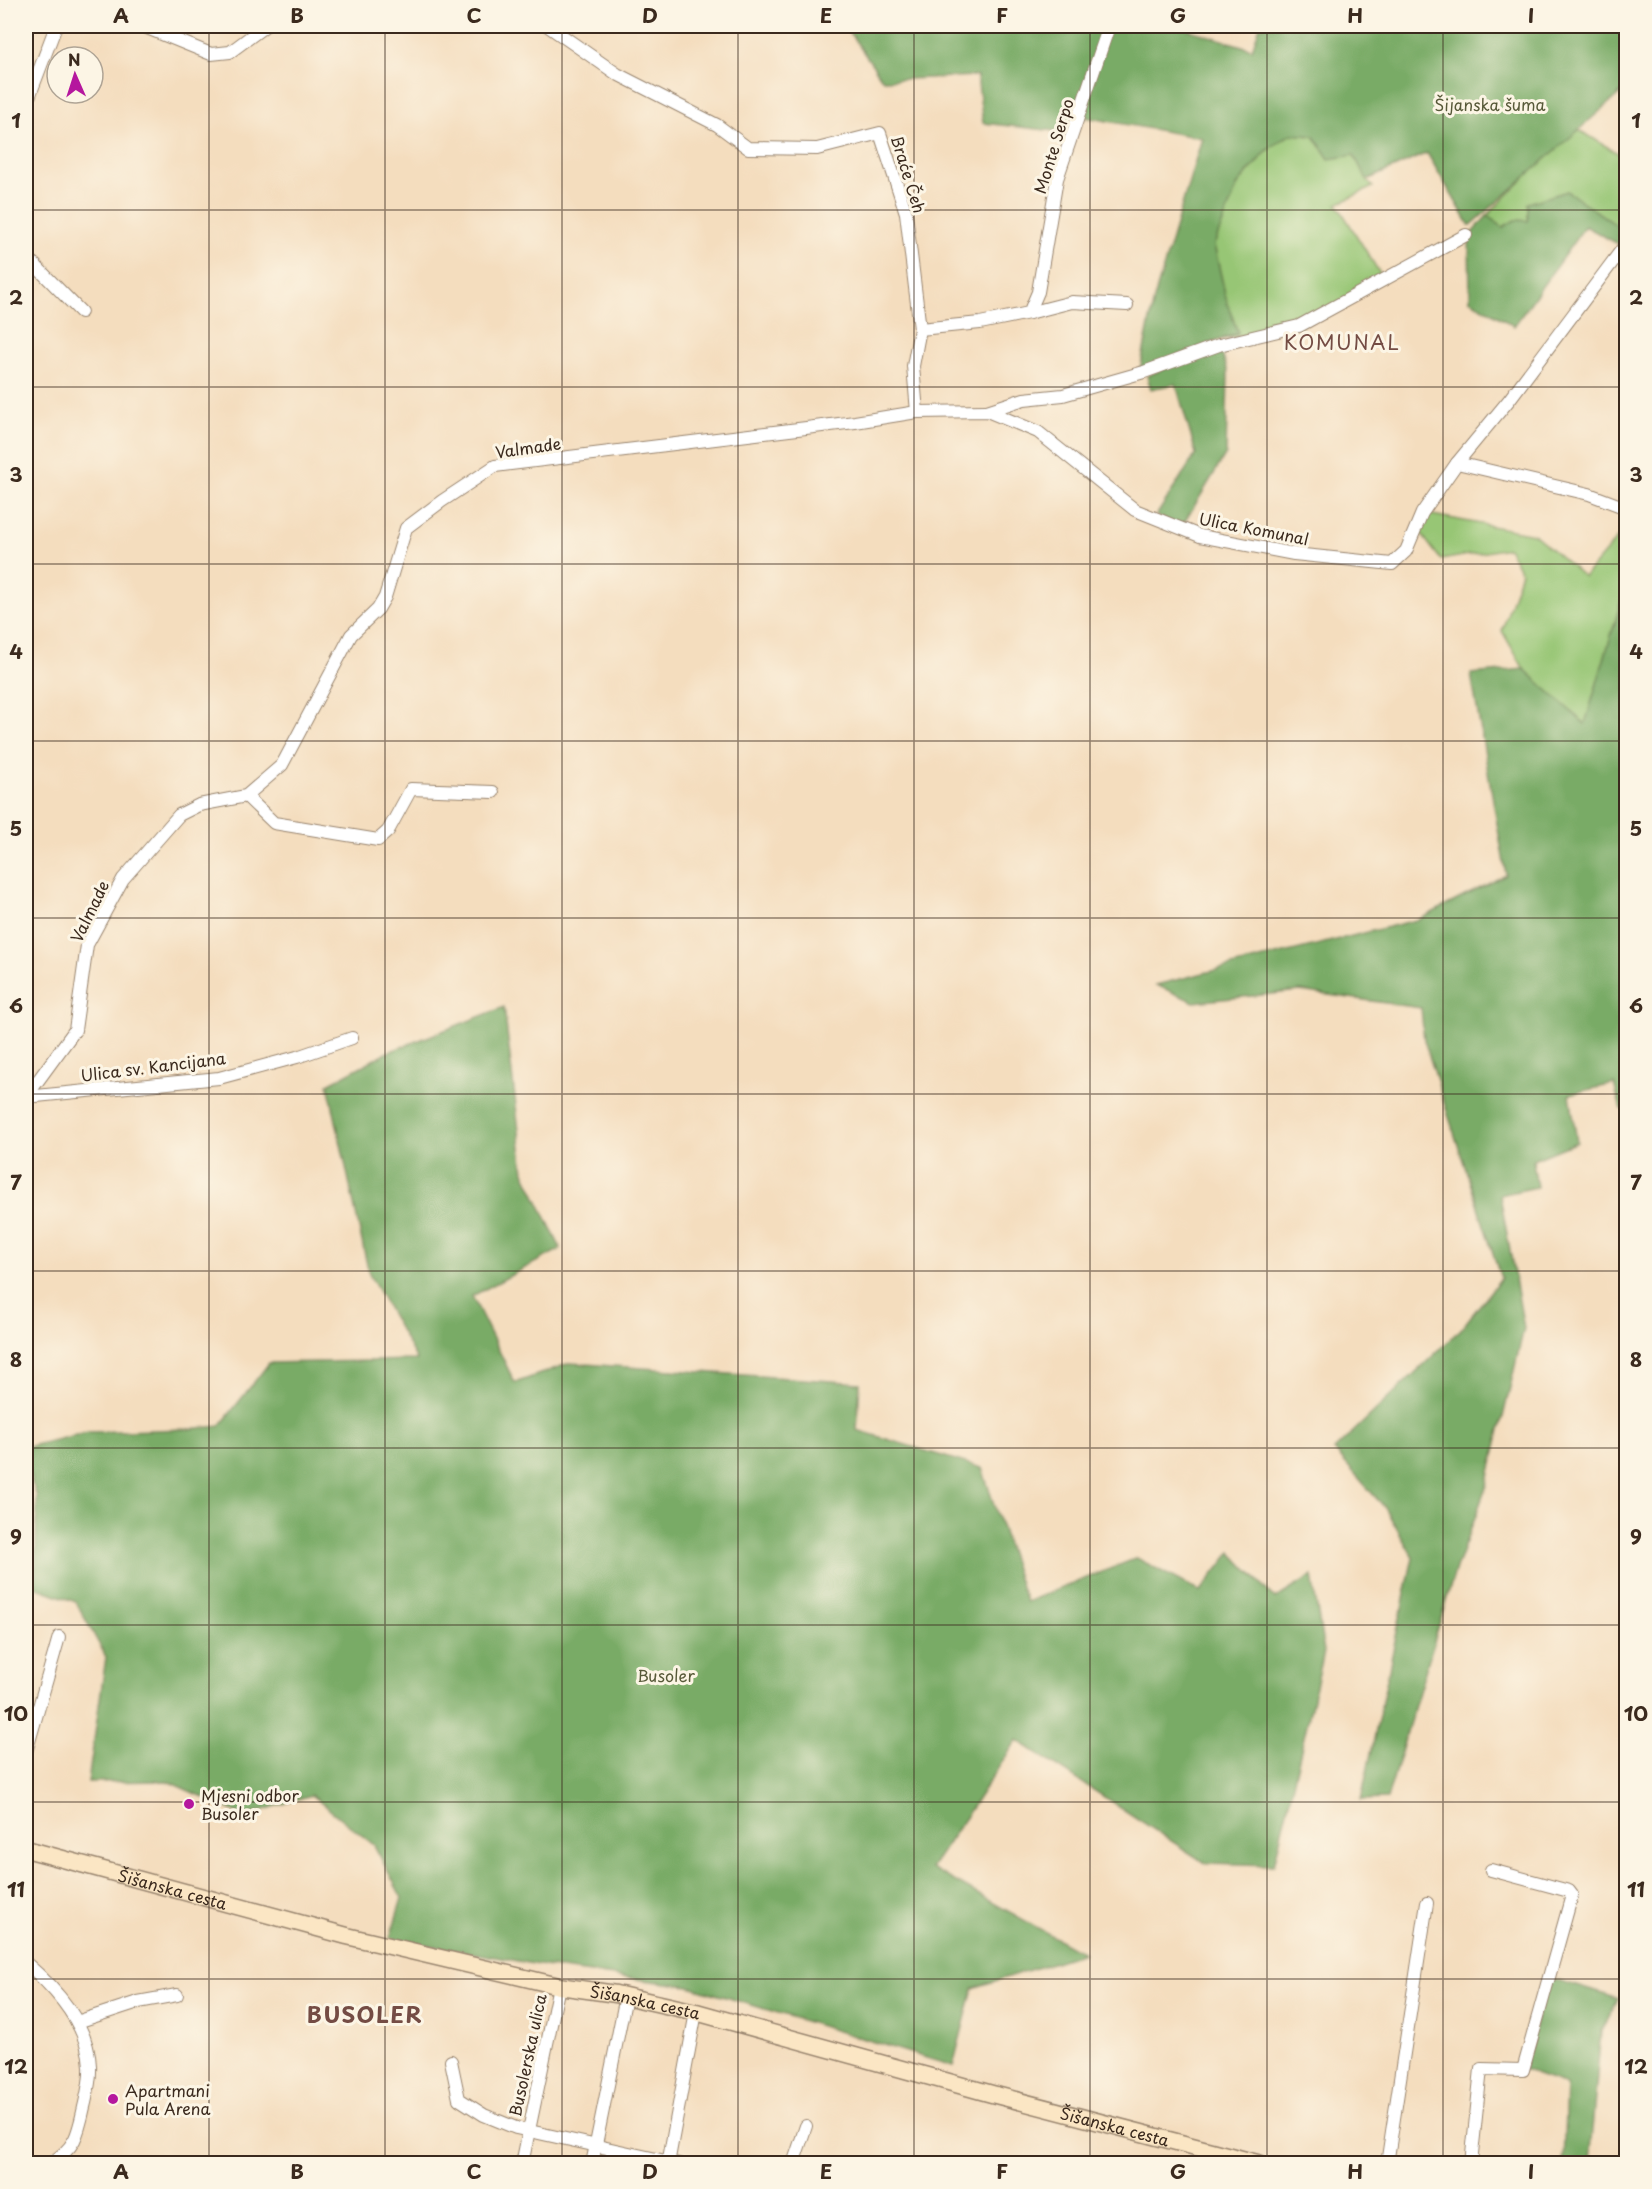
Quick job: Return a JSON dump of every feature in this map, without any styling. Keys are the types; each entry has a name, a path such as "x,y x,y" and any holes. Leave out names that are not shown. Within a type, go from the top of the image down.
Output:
{"main road":[{"name":"Šišanska cesta","path":"26,1849 347,1935 559,1986 626,1996 696,2012 992,2094 1261,2163"}],"street":[{"path":"26,105 56,26"},
{"path":"142,26 211,54 230,52 265,26"},
{"name":"Braće Čeh","path":"548,26 617,75 717,125 748,148 817,149 880,133 906,213 920,329 913,366 917,412"},
{"name":"Monte Serpo","path":"1029,313 1038,292 1057,179 1109,26"},
{"name":"Ulica Komunal","path":"917,412 987,411 1024,399 1063,395 1144,372 1219,345 1299,326 1466,235"},
{"name":"Ulica Komunal","path":"987,411 1038,432 1135,510 1200,536 1305,556 1392,564 1406,551 1422,513 1457,463 1496,418 1626,243"},
{"path":"26,256 81,312"},
{"path":"920,329 980,323 1072,302 1127,305"},
{"name":"Valmade","path":"26,1097 75,1030 87,945 123,879 179,815 199,805 246,796 282,765 351,635 378,609 385,597 406,528 495,466 833,425 917,412"},
{"path":"1457,463 1589,494 1626,508"},
{"path":"246,796 274,823 378,840 388,831 411,789 493,792"},
{"name":"Ulica sv. Kancijana","path":"26,1097 219,1078 297,1057 352,1038"},
{"path":"26,1752 59,1637"},
{"path":"1471,2163 1481,2069 1523,2070 1572,1895 1569,1891 1491,1870"},
{"path":"1387,2163 1427,1903"},
{"path":"26,1963 67,2005 89,2053 91,2068 75,2142 49,2163"},
{"name":"Busolerska ulica","path":"522,2163 559,1986"},
{"path":"76,2022 138,2002 177,1995"},
{"path":"592,2163 626,1996"},
{"name":"Busolerska ulica","path":"451,2061 459,2098 484,2115 516,2128 672,2163 696,2012"},
{"path":"793,2163 806,2126"}],"green space":[{"name":"Šijanska šuma","path":"845,26 1177,26 1252,49 1260,26 1626,26 1626,88 1470,226 1427,153 1367,180 1354,155 1329,159 1314,136 1291,134 1268,149 1238,184 1214,245 1227,303 1238,333 1140,370 1154,299 1202,138 1079,116 1073,133 983,123 977,76 883,80"},
{"path":"1579,130 1626,158 1626,232 1567,191 1529,221 1515,220 1503,227 1487,216 1546,156"},
{"path":"1291,134 1314,136 1354,155 1373,187 1337,204 1384,280 1299,326 1218,340 1238,332 1227,303 1214,245 1238,184 1270,148"},
{"path":"1567,191 1626,232 1626,237 1618,244 1585,226 1514,326 1470,300 1469,236 1487,216 1503,227 1515,220 1528,221 1528,203"},
{"path":"1219,345 1228,372 1226,454 1181,528 1156,516 1196,454 1176,384 1151,389 1147,376"},
{"path":"1422,513 1534,534 1584,577 1626,528 1626,585 1585,725 1524,669 1502,631 1521,572 1508,548 1441,560 1419,531"},
{"path":"1626,585 1626,1111 1621,1109 1614,1084 1570,1094 1577,1142 1533,1160 1537,1187 1500,1195 1524,1328 1487,1485 1455,1571 1387,1799 1361,1800 1413,1557 1385,1508 1334,1450 1461,1329 1501,1278 1424,1040 1421,1008 1300,991 1194,1002 1156,985 1420,919 1506,875 1471,674 1524,669 1585,724"},
{"name":"Busoler","path":"504,1007 524,1172 561,1249 472,1296 515,1383 570,1363 860,1383 857,1430 982,1468 1026,1602 1137,1558 1200,1592 1231,1552 1275,1599 1312,1576 1324,1652 1274,1865 1205,1863 1017,1740 931,1868 1083,1953 973,1988 953,2066 689,1986 561,1969 390,1938 402,1898 374,1845 311,1795 245,1816 167,1781 88,1782 106,1657 76,1602 35,1587 37,1497 26,1465 26,1447 88,1432 220,1426 269,1363 417,1360 369,1274 328,1084 386,1053"},
{"path":"1548,1977 1619,1999 1601,2031 1589,2163 1563,2163 1566,2085 1523,2070"}],"place":[{"name":"Mjesni odbor Busoler","path":"189,1804"},
{"name":"Apartmani Pula Arena","path":"113,2099"}],"district":[{"name":"KOMUNAL","path":"1342,342"},
{"name":"BUSOLER","path":"365,2013"}]}
